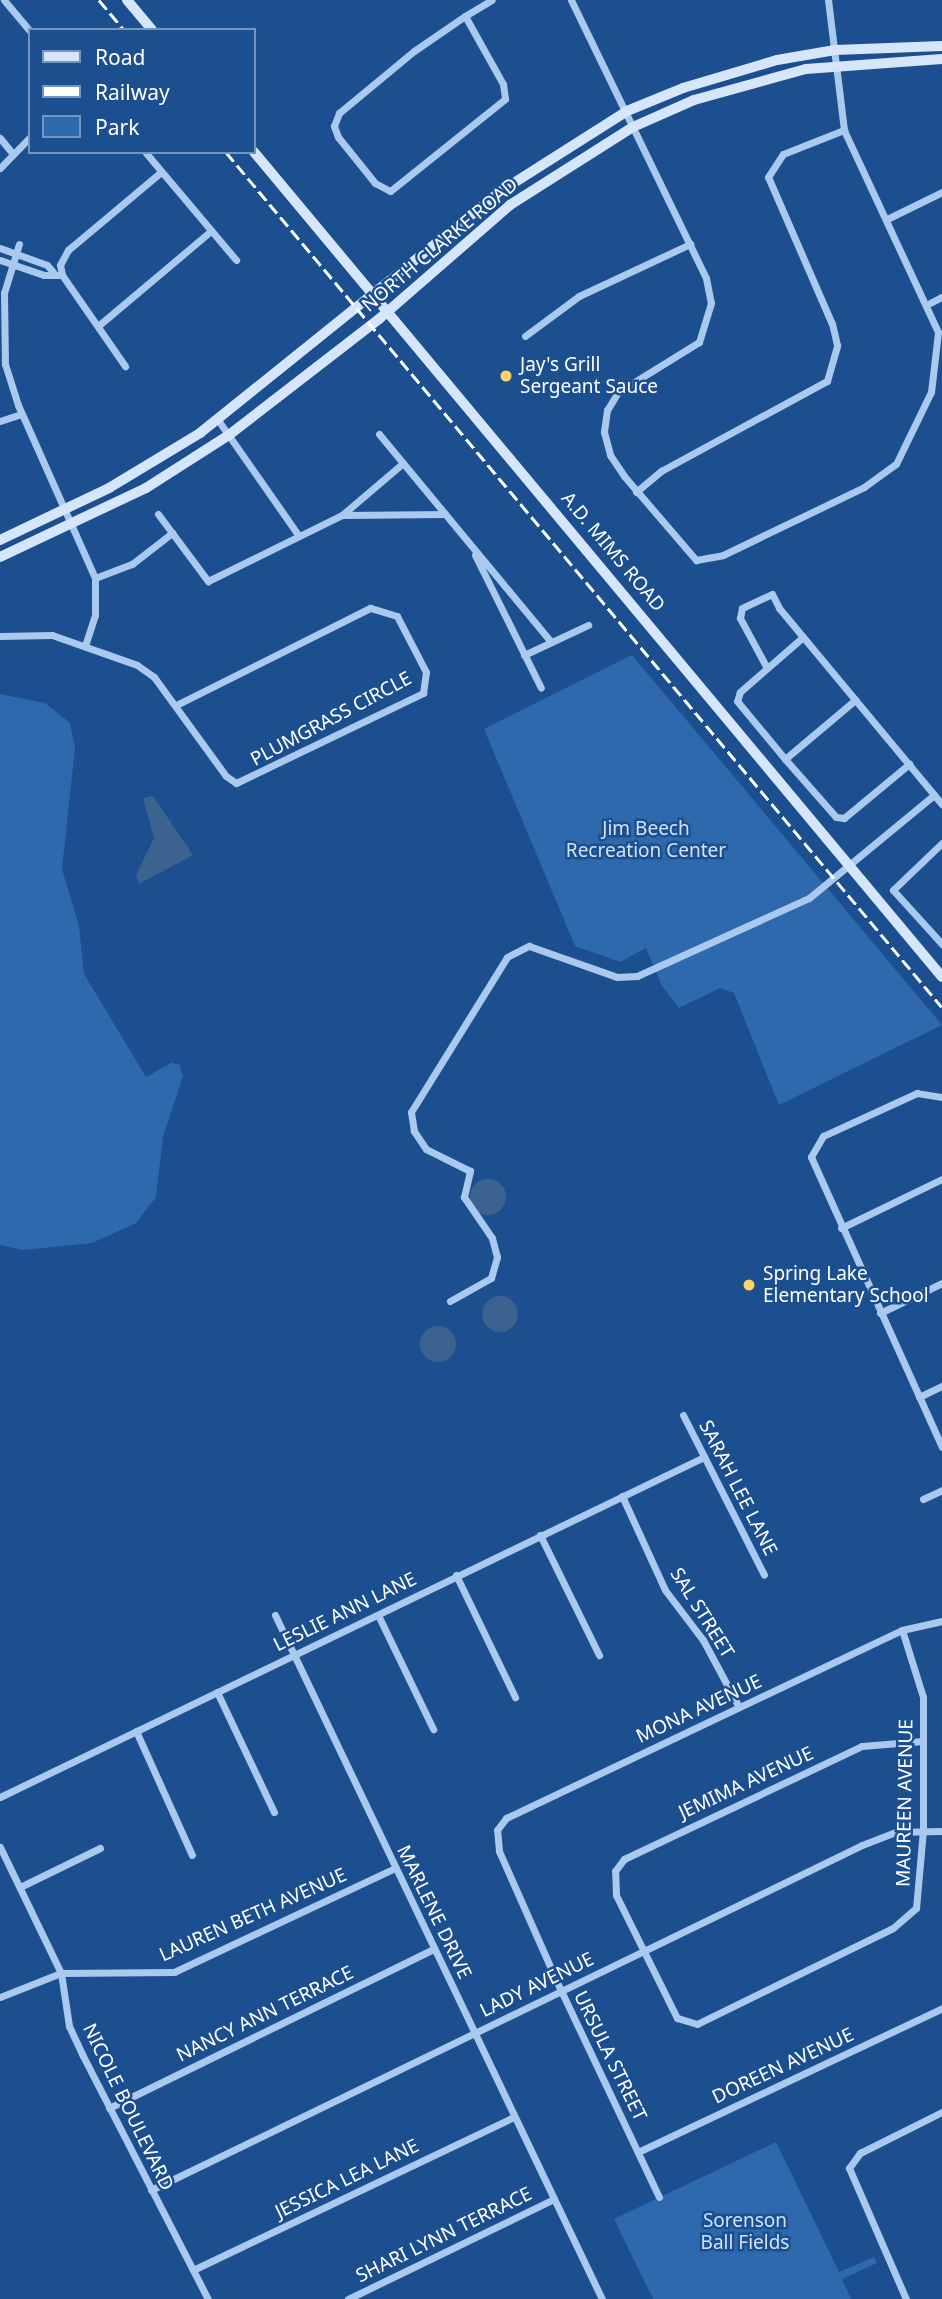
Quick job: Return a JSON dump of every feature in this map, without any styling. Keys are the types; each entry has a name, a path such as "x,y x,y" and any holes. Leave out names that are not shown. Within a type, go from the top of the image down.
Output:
{"street":[{"path":"4,0 28,29"},
{"path":"127,0 150,28"},
{"path":"465,16 503,83 505,99 390,191 375,183 338,137 334,126 340,113 465,16 492,0"},
{"path":"570,0 627,111 706,278 709,322 699,342 635,377 607,410 604,432 610,455 636,492 696,560 723,555 864,487 896,464 931,392 937,332 928,304 844,130 828,0"},
{"name":"NORTH CLARKE ROAD","path":"0,540 67,509 218,420 536,164 627,111 737,70 835,50 942,46"},
{"name":"NORTH CLARKE ROAD","path":"0,557 146,488 229,435 388,312 510,205 633,127 746,84 835,66 942,60"},
{"path":"636,492 661,471 827,382 837,345 832,324 768,177 783,154 844,130"},
{"path":"0,138 12,153"},
{"path":"0,168 28,139"},
{"path":"147,154 236,260"},
{"name":"A.D. MIMS ROAD","path":"256,154 942,977"},
{"path":"125,366 62,275 60,265 68,250 161,172"},
{"path":"887,219 942,192"},
{"path":"98,326 211,231"},
{"path":"19,244 11,264 2,341 21,414 67,509 95,578 96,615 85,646"},
{"path":"525,336 579,296 690,244"},
{"path":"0,248 38,261 62,275"},
{"path":"0,260 35,272 53,272"},
{"path":"35,272 38,261"},
{"path":"928,304 942,297"},
{"path":"0,421 21,414"},
{"path":"218,420 299,536"},
{"path":"379,434 551,642"},
{"path":"158,514 208,582 342,515 403,463"},
{"path":"342,515 445,514"},
{"path":"95,578 132,565 172,533"},
{"path":"468,542 541,688"},
{"path":"767,668 740,618 742,608 772,594 803,637 942,804"},
{"name":"PLUMGRASS CIRCLE","path":"0,636 34,632 85,646 137,665 176,705 226,776 236,783 423,694 426,672 397,616 370,608 176,705"},
{"path":"524,655 588,625"},
{"path":"803,637 767,668 737,701 785,759 836,817 844,818 909,764"},
{"path":"785,759 855,700"},
{"path":"450,1301 491,1278 497,1256 492,1238 464,1197 470,1171 426,1149 414,1131 411,1112 507,957 529,946 617,977 636,976 808,898 934,794"},
{"path":"942,843 893,890 942,944"},
{"path":"942,1097 917,1093 823,1136 813,1146 814,1171 942,1447"},
{"path":"841,1228 942,1179"},
{"path":"880,1312 942,1283"},
{"path":"919,1397 942,1386"},
{"name":"SARAH LEE LANE","path":"683,1415 764,1575"},
{"name":"LESLIE ANN LANE","path":"0,1797 704,1457"},
{"path":"923,1499 942,1490"},
{"name":"SAL STREET","path":"622,1496 665,1590 703,1640 739,1707"},
{"path":"540,1535 599,1655"},
{"path":"456,1575 515,1697"},
{"name":"MARLENE DRIVE","path":"275,1615 600,2298"},
{"path":"378,1615 433,1730"},
{"name":"MONA AVENUE","path":"499,1851 497,1830 506,1818 902,1630 942,1621"},
{"name":"MAUREEN AVENUE","path":"642,1951 668,2008 677,2018 697,2024 908,1917 920,1891 923,1697 902,1630"},
{"path":"217,1692 274,1812"},
{"path":"136,1731 192,1854"},
{"name":"JEMIMA AVENUE","path":"642,1951 616,1895 615,1871 624,1859 862,1746 923,1741"},
{"name":"LADY AVENUE","path":"151,2190 862,1845 896,1832 942,1830"},
{"name":"NICOLE BOULEVARD","path":"0,1847 61,1973 69,2026 208,2299"},
{"path":"20,1887 100,1848"},
{"name":"URSULA STREET","path":"499,1851 561,1991 660,2197"},
{"name":"LAUREN BETH AVENUE","path":"0,1997 61,1973 174,1972 395,1868"},
{"name":"NANCY ANN TERRACE","path":"109,2108 434,1949"},
{"name":"DOREEN AVENUE","path":"638,2152 942,2008"},
{"path":"905,2298 849,2168 860,2153 942,2112"},
{"name":"JESSICA LEA LANE","path":"194,2270 514,2117"},
{"name":"SHARI LYNN TERRACE","path":"348,2299 554,2199"}],"green space":[{"name":"Jim Beech Recreation Center","path":"632,655 942,1025 779,1105 734,993 720,988 679,1008 662,986 646,948 620,962 575,946 484,729"},
{"path":"0,694 45,703 70,723 75,748 62,869 79,926 84,974 146,1077 171,1063 179,1064 183,1076 163,1137 156,1197 136,1223 92,1243 23,1250 0,1245"},
{"name":"Sorenson Ball Fields","path":"776,2142 839,2272 874,2257 877,2263 842,2279 851,2299 653,2299 614,2219"}],"shaded area":[{"path":"153,796 193,855 139,884 136,875 154,838 143,798"},
{"path":"488,1179 501,1184 506,1197 501,1210 488,1215 475,1210 470,1197 475,1184"},
{"path":"500,1296 513,1301 518,1314 513,1327 500,1332 487,1327 482,1314 487,1301"},
{"path":"438,1326 451,1331 456,1344 451,1357 438,1362 425,1357 420,1344 425,1331"}],"railway":[{"path":"99,0 122,28"},
{"path":"228,154 942,1007"}],"place":[{"name":"Jay's Grill Sergeant Sauce","path":"506,376"},
{"name":"Spring Lake Elementary School","path":"749,1285"}]}
